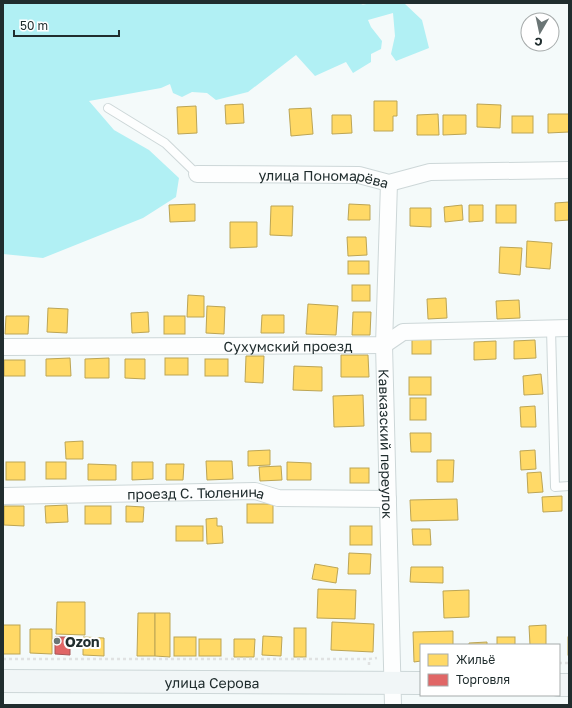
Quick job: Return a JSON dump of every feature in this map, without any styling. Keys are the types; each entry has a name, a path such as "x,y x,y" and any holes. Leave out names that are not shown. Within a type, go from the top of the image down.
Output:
{"main road":[{"name":"улица Серова","path":"3,681 420,683"}],"street":[{"name":"улица Пономарёва","path":"197,174 359,176 389,183 430,172 569,170"},
{"name":"Кавказский переулок","path":"389,183 384,345 394,705"},
{"path":"384,345 403,332 569,328"},
{"name":"Сухумский проезд","path":"3,347 384,345"},
{"name":"проезд С. Тюленина","path":"3,496 255,491 278,498 388,499"}],"lane":[{"path":"108,108 165,143 197,174"},
{"path":"551,329 555,487 569,486"}],"path":[{"path":"3,659 369,658"}],"shaded area":[{"path":"3,3 365,3 361,5 372,3 404,3 422,20 429,48 396,61 391,54 395,36 393,13 368,20 371,27 382,41 381,49 371,54 371,62 353,73 346,62 315,76 296,55 248,92 216,100 207,93 192,92 182,97 173,93 170,84 161,88 89,101 114,130 149,150 179,178 176,197 143,218 43,258 3,254"}],"building: Жильё":[{"path":"374,101 397,101 397,116 393,116 393,131 374,131"},
{"path":"243,104 244,123 226,124 225,105"},
{"path":"477,104 501,105 500,128 477,127"},
{"path":"196,106 197,133 178,134 177,107"},
{"path":"311,108 313,134 291,136 289,109"},
{"path":"438,114 439,135 417,135 417,115"},
{"path":"548,114 569,114 569,132 548,133"},
{"path":"332,115 351,115 352,133 332,134"},
{"path":"443,115 466,115 466,134 443,135"},
{"path":"512,116 533,116 533,133 512,133"},
{"path":"569,202 569,220 555,221 555,203"},
{"path":"195,204 195,221 170,222 169,205"},
{"path":"349,204 370,205 370,220 348,220"},
{"path":"462,205 463,220 445,222 444,207"},
{"path":"469,205 483,205 483,221 469,222"},
{"path":"496,205 516,205 516,223 496,223"},
{"path":"271,206 293,206 292,236 270,235"},
{"path":"410,208 431,208 431,227 410,226"},
{"path":"230,222 257,222 257,247 230,248"},
{"path":"347,237 366,237 367,255 348,256"},
{"path":"527,241 552,243 550,269 526,267"},
{"path":"500,247 522,248 520,275 499,273"},
{"path":"348,261 369,261 369,274 348,274"},
{"path":"352,285 370,285 370,301 352,301"},
{"path":"188,295 204,296 204,317 187,317"},
{"path":"446,298 447,318 428,319 427,299"},
{"path":"519,300 520,318 497,319 496,301"},
{"path":"308,304 338,306 336,335 306,334"},
{"path":"207,306 225,307 224,334 206,333"},
{"path":"48,308 68,309 67,333 47,332"},
{"path":"148,312 149,332 132,333 131,313"},
{"path":"353,312 371,312 370,335 352,335"},
{"path":"262,315 284,315 284,333 261,333"},
{"path":"6,316 29,316 28,334 5,334"},
{"path":"164,316 185,316 185,334 164,334"},
{"path":"412,337 431,337 431,354 412,354"},
{"path":"535,340 536,358 514,359 514,341"},
{"path":"496,341 496,359 474,360 474,342"},
{"path":"341,355 368,355 369,377 341,377"},
{"path":"246,356 264,356 263,383 245,382"},
{"path":"70,358 71,376 46,376 46,359"},
{"path":"109,358 109,378 85,378 85,359"},
{"path":"165,358 188,358 188,375 165,375"},
{"path":"125,359 145,359 145,379 125,378"},
{"path":"205,359 228,359 228,376 205,376"},
{"path":"4,360 25,360 25,376 4,376"},
{"path":"294,366 322,367 322,391 293,390"},
{"path":"541,374 543,394 524,395 523,376"},
{"path":"409,377 431,377 431,395 409,395"},
{"path":"363,395 364,426 334,427 333,396"},
{"path":"410,398 426,398 426,420 410,420"},
{"path":"535,406 536,427 521,427 520,407"},
{"path":"410,433 431,433 431,452 411,452"},
{"path":"83,441 83,459 66,459 65,442"},
{"path":"270,450 270,465 248,466 248,451"},
{"path":"535,450 536,469 521,470 520,451"},
{"path":"437,460 454,460 453,482 437,482"},
{"path":"206,461 232,461 233,479 207,480"},
{"path":"6,462 25,462 25,480 6,480"},
{"path":"46,462 66,462 66,479 46,479"},
{"path":"132,462 153,462 153,479 132,480"},
{"path":"287,462 311,463 311,480 287,480"},
{"path":"88,464 116,465 116,480 88,480"},
{"path":"166,464 184,464 183,480 166,480"},
{"path":"281,466 282,480 260,481 259,467"},
{"path":"350,468 369,468 369,483 350,483"},
{"path":"541,472 543,492 528,493 527,473"},
{"path":"562,496 562,511 543,512 542,497"},
{"path":"457,499 458,520 411,521 410,500"},
{"path":"247,504 273,504 273,523 247,523"},
{"path":"67,505 68,522 46,523 45,506"},
{"path":"4,506 24,506 24,526 4,525"},
{"path":"85,506 111,506 111,524 85,524"},
{"path":"126,506 144,507 143,522 126,522"},
{"path":"217,518 217,526 222,526 223,543 207,544 206,519"},
{"path":"176,526 203,526 203,541 176,541"},
{"path":"350,526 372,526 372,545 350,545"},
{"path":"412,529 430,529 431,545 413,545"},
{"path":"349,553 371,554 370,574 348,574"},
{"path":"315,564 338,568 336,583 312,579"},
{"path":"411,567 443,567 443,583 410,582"},
{"path":"318,589 356,590 355,619 317,618"},
{"path":"469,590 469,617 444,618 443,591"},
{"path":"57,602 85,602 85,635 56,634"},
{"path":"138,613 155,613 155,656 137,656"},
{"path":"155,613 170,613 170,657 155,656"},
{"path":"332,622 374,624 373,652 331,650"},
{"path":"3,625 20,625 20,654 3,654"},
{"path":"546,625 546,644 530,644 529,626"},
{"path":"294,628 306,628 306,657 294,657"},
{"path":"30,629 52,629 52,654 30,653"},
{"path":"453,631 453,644 420,644 420,661 414,662 413,632"},
{"path":"263,636 282,637 281,656 262,655"},
{"path":"83,637 104,638 104,656 83,655"},
{"path":"174,637 196,637 196,656 174,656"},
{"path":"497,637 515,637 515,644 497,644"},
{"path":"569,637 569,655 568,655"},
{"path":"199,639 221,639 221,656 199,656"},
{"path":"234,639 255,639 254,657 234,657"},
{"path":"487,642 487,644 469,644"}],"building: Торговля":[{"path":"55,637 70,637 70,655 55,654"}],"place":[{"name":"Ozon","path":"57,641"}]}
